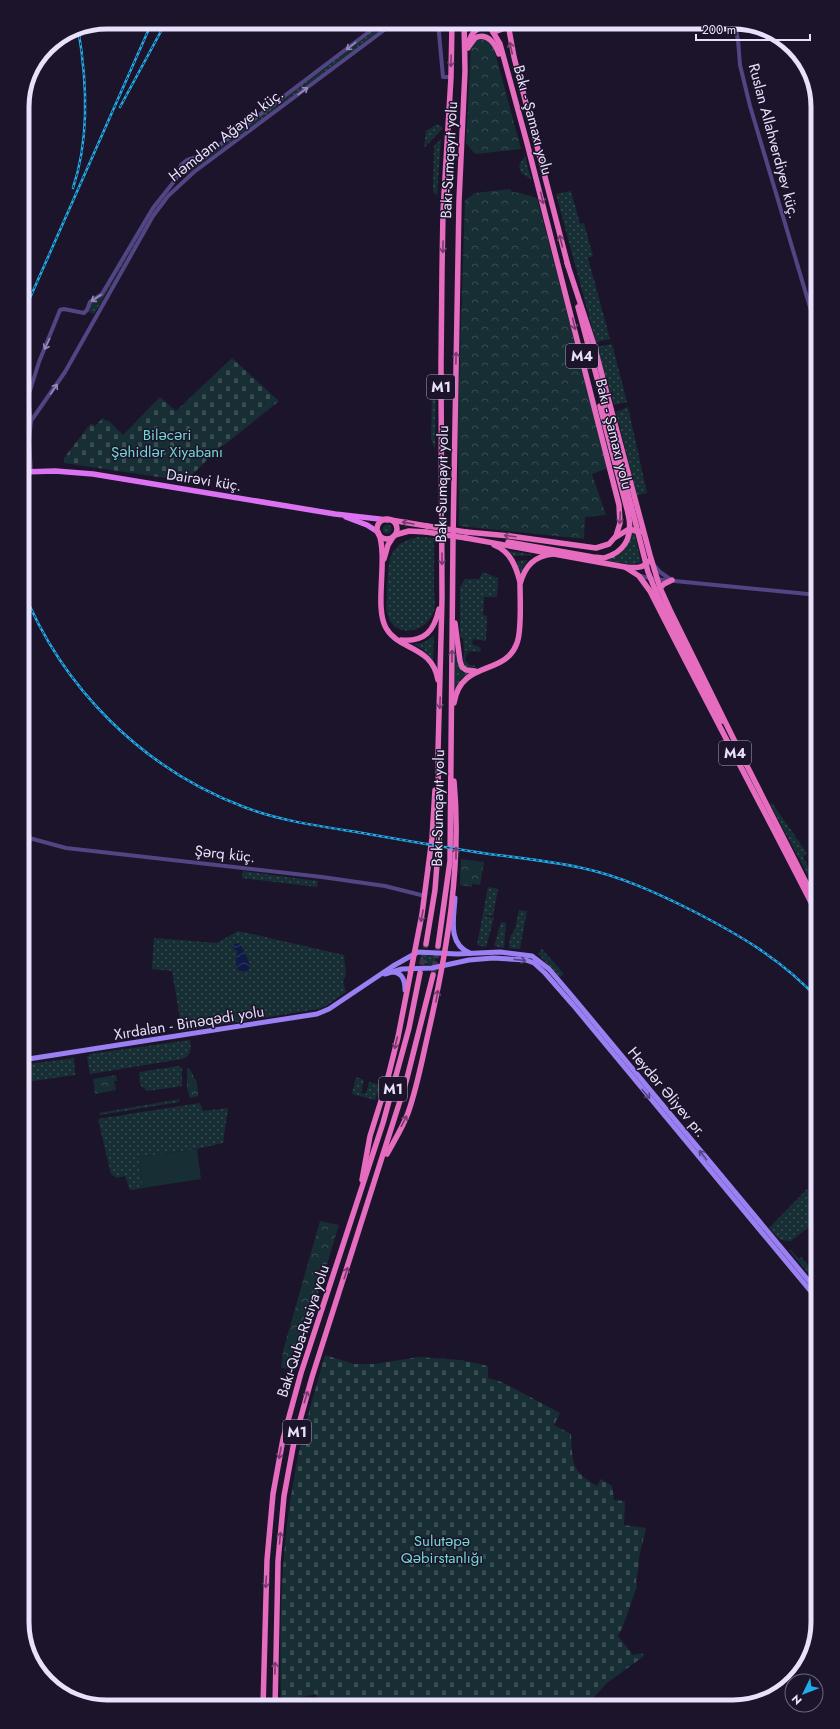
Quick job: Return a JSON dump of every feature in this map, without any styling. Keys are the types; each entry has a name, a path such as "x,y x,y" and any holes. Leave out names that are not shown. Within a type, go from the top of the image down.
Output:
{"highway":[{"name":"Bakı-Sumqayıt yolu","path":"426,944 435,890 438,859 438,752 442,599 442,270 452,29"},
{"name":"Bakı-Sumqayıt yolu","path":"438,946 450,861 452,592 459,200 465,71 464,29"},
{"path":"465,71 469,39 472,33 479,29"},
{"name":"Bakı - Şamaxı yolu","path":"491,29 500,44 511,83 619,505 620,523 612,541"},
{"name":"Bakı - Şamaxı yolu","path":"509,29 514,57 588,347 650,578 704,689 743,758"},
{"path":"468,48 470,43 477,37 484,36 490,39 497,47 511,83"},
{"name":"Bakı - Şamaxı yolu","path":"567,263 594,345 660,588 743,758 811,892"},
{"path":"484,541 505,541 598,558 612,555 623,547 628,540 631,527 597,395 588,347"},
{"path":"382,569 386,549 394,536 397,526 389,520"},
{"path":"440,690 438,676 431,662 421,652 398,640 389,633 383,620 381,542 378,527 381,522 389,520 466,538 625,567 637,568 644,566 649,560 650,555"},
{"path":"379,533 384,538 409,531 426,529 510,536 592,548 606,546 622,532 633,529 640,532 646,541"},
{"path":"451,721 454,701 460,685 468,677 480,670 503,661 517,644 519,636 520,584 516,567 511,558 503,550 484,541"},
{"path":"520,584 526,569 535,559 544,555 553,554"},
{"path":"625,567 639,576 650,591"},
{"path":"650,591 650,587 653,584 657,584 660,588 672,580"},
{"name":"M4","path":"650,591 811,902"},
{"path":"452,592 461,665 466,670 480,670"},
{"path":"398,640 417,639 429,632 436,620 442,599"},
{"path":"379,1168 408,1112 443,966 456,874 456,804 451,751"},
{"path":"358,1202 370,1136 392,1062 404,1008 425,896 432,838 438,752"},
{"name":"Bakı-Quba-Rusiya yolu","path":"263,1700 267,1560 273,1494 280,1454 301,1373 358,1202 396,1079 420,973"},
{"name":"Bakı-Quba-Rusiya yolu","path":"275,1700 278,1561 288,1471 312,1377 406,1082 433,975"}],"main road":[{"name":"Dairəvi küç.","path":"31,472 64,471 93,474 335,514 389,520"},
{"name":"Dairəvi küç.","path":"335,514 367,525 379,533"},
{"path":"456,874 455,941 461,948 472,954"},
{"name":"Heydər Əliyev pr.","path":"414,953 423,952 532,956 548,969 811,1284"},
{"path":"373,979 414,953"},
{"name":"Heydər Əliyev pr.","path":"373,979 390,972 411,968 432,968 460,962 506,956 530,962 539,967 550,978 811,1292"},
{"path":"390,972 397,972 404,979 406,989 404,1008"},
{"name":"Xırdalan - Binəqədi yolu","path":"29,1059 307,1016 329,1009 373,979"}],"street":[{"path":"29,396 39,362 62,309 84,312 86,311 90,302 102,294 153,208 166,194 176,179 179,169 185,162 209,152 373,29"},
{"name":"Həmdəm Ağayev küç.","path":"31,421 65,372 143,232 166,194 386,29"},
{"path":"439,29 443,77 451,77"},
{"name":"Ruslan Allahverdiyev küç.","path":"736,29 740,65 750,106 811,311"},
{"path":"29,406 31,421 29,440 31,472"},
{"path":"652,562 660,572 672,580"},
{"path":"639,576 657,580 672,580 811,594"},
{"name":"Şərq küç.","path":"29,838 66,848 322,877 385,886 425,896"}],"green space":[{"path":"377,29 383,29 186,175 181,170 186,164 211,153"},
{"path":"479,39 488,41 494,49 521,149 475,154 466,143 471,47 473,43"},
{"path":"437,124 443,128 424,148 426,131"},
{"path":"441,139 437,195 433,192 434,146"},
{"path":"525,156 531,179 521,173 519,165"},
{"path":"510,189 512,192 537,198 608,468 592,474 606,515 585,517 584,539 459,526 458,417 465,200 475,193"},
{"path":"571,191 580,224 584,223 593,256 588,258 610,339 596,342 556,194"},
{"path":"164,195 165,196 149,220 94,314 89,312 91,304 102,297 138,234"},
{"path":"612,344 627,402 614,405 597,347"},
{"name":"Biləcəri Şəhidlər Xiyabanı","path":"232,358 279,401 223,446 222,445 186,481 64,463 64,458 91,423 95,426 103,418 106,421 108,420 123,435 160,397 176,411"},
{"path":"436,379 435,449 431,439 432,387"},
{"path":"628,407 647,493 637,495 616,412"},
{"path":"385,525 389,525 391,529 389,533 385,533 383,531 383,527"},
{"path":"633,526 641,563 631,564 603,560 616,556 625,549 631,538"},
{"path":"418,537 434,538 435,609 431,618 426,624 420,628 406,631 399,629 394,625 388,616 387,602 389,564 394,550 407,540"},
{"path":"508,551 535,555 514,556"},
{"path":"528,560 524,565 520,576 517,561"},
{"path":"483,572 498,578 497,597 484,597 483,615 487,616 486,641 473,639 472,644 481,648 480,652 464,651 463,638 460,637 460,587 465,579 479,579"},
{"path":"434,636 433,661 423,649 413,644 423,643"},
{"path":"455,642 461,670 463,673 469,673 461,678 455,690"},
{"path":"464,652 470,652 466,655 465,660 470,665 477,666 468,668 464,666"},
{"path":"772,803 807,853 803,857 811,872 811,881 770,804"},
{"path":"461,859 484,862 480,885 472,884 472,887 460,885"},
{"path":"243,871 318,881 317,887 242,878"},
{"path":"488,887 498,889 493,916 485,916 494,918 486,947 477,945"},
{"path":"519,910 527,911 520,949 509,948 510,937 515,929"},
{"path":"501,922 506,923 504,948 494,946"},
{"path":"238,931 344,955 346,975 343,981 346,992 326,1006 318,1009 182,1031 172,971 152,969 154,938 217,943"},
{"path":"542,949 564,974 560,977 538,954"},
{"path":"423,955 433,956 436,960 435,963 430,965 422,962 420,958"},
{"path":"190,1040 191,1049 189,1054 182,1059 90,1074 87,1057 90,1054"},
{"path":"74,1058 75,1075 29,1082 29,1064"},
{"path":"178,1066 182,1068 182,1086 148,1091 140,1085 140,1072"},
{"path":"187,1068 189,1068 197,1082 198,1096 190,1098 187,1088"},
{"path":"116,1075 117,1081 114,1081 116,1090 95,1094 93,1079"},
{"path":"356,1077 364,1080 361,1093 366,1094 369,1082 380,1085 375,1100 352,1094"},
{"path":"180,1099 179,1102 100,1115 99,1113"},
{"path":"200,1103 203,1111 228,1108 223,1143 197,1149 139,1157 143,1188 130,1190 125,1176 117,1178 111,1174 98,1119"},
{"path":"197,1149 201,1179 143,1188 139,1157"},
{"path":"807,1189 811,1194 811,1225 791,1241 780,1240 769,1228"},
{"path":"320,1221 339,1225 295,1369 281,1368 283,1351"},
{"path":"790,1249 799,1259 801,1257 811,1269 811,1277 789,1250"},
{"name":"Sulutəpə Qəbirstanlığı","path":"325,1355 354,1364 374,1364 419,1357 461,1360 488,1366 488,1378 502,1382 560,1413 554,1425 571,1434 573,1459 577,1470 597,1486 601,1479 612,1486 614,1500 625,1501 624,1525 646,1528 639,1558 636,1581 637,1587 624,1624 618,1636 633,1655 642,1653 644,1656 607,1683 591,1700 317,1700 316,1694 290,1700 281,1700 283,1565 289,1511 296,1468 307,1419"}],"water":[{"path":"240,943 250,964 249,970 243,972 238,970 236,964 237,951 231,946"}],"waterway":[{"path":"76,349 94,316"}],"tunnel":[{"path":"420,973 426,944"},
{"path":"433,975 438,946"}],"railway":[{"path":"29,300 149,29"},
{"path":"120,107 162,29"},
{"path":"73,188 82,149 85,108 85,88 79,34"},
{"path":"29,603 39,625 59,659 83,691 110,721 140,747 172,771 207,791 244,807 274,817 458,849 559,863 596,871 665,897 743,938 775,960 811,992"}]}
